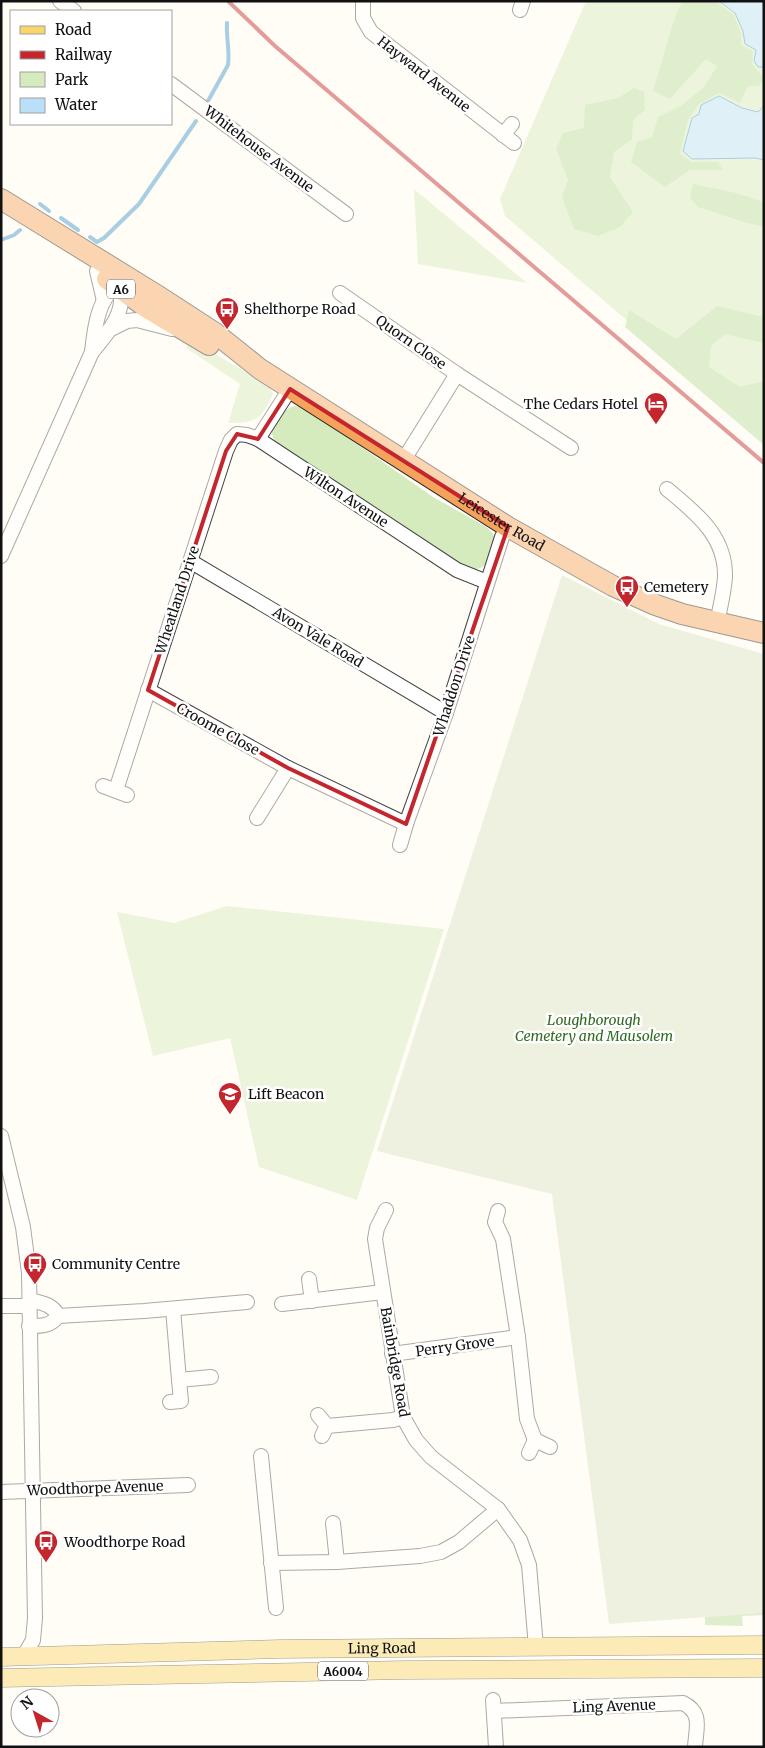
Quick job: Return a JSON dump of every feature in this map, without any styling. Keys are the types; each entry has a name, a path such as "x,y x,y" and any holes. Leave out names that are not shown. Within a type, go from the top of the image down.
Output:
{"highway":[{"name":"Leicester Road","path":"1,199 127,285 215,333 260,369 290,389 508,527 613,586 682,614 764,633"},
{"name":"Leicester Road","path":"127,285 147,308 208,344 260,369"}],"main road":[{"name":"Ling Road","path":"1,1657 280,1649 764,1645"},
{"path":"1,1677 24,1656"},
{"name":"Ling Road","path":"1,1677 764,1668"}],"street":[{"path":"60,1 73,10"},
{"name":"Hayward Avenue","path":"364,1 363,18 371,32 509,139 512,124"},
{"name":"Whitehouse Avenue","path":"172,85 346,214"},
{"path":"100,266 104,301"},
{"path":"92,352 95,326 104,301 110,291 127,285"},
{"path":"1,556 92,352 109,330 121,307 121,297 127,285"},
{"name":"Quorn Close","path":"340,293 457,374 571,448"},
{"path":"109,330 127,321 137,320 169,328 208,344"},
{"name":"Quorn Close","path":"403,461 457,374"},
{"path":"258,439 290,389"},
{"name":"Wheatland Drive","path":"115,790 231,440 237,434 258,439"},
{"name":"Wilton Avenue","path":"258,439 457,570 487,582"},
{"path":"667,489 695,512 710,529 722,553 725,576 717,623"},
{"name":"Whaddon Drive","path":"400,845 446,713 502,537 508,527"},
{"name":"Avon Vale Road","path":"190,561 446,713"},
{"name":"Croome Close","path":"148,690 288,768 406,824"},
{"path":"258,818 288,768"},
{"path":"1,1136 23,1227 29,1273 35,1618 33,1640 24,1656"},
{"name":"Bainbridge Road","path":"388,1207 377,1228 375,1238 403,1417 416,1440 432,1457 498,1509 520,1540 529,1565 536,1647"},
{"path":"492,1220 503,1239 532,1446 550,1447"},
{"path":"309,1279 312,1301"},
{"path":"282,1304 383,1292"},
{"path":"58,1316 247,1302"},
{"path":"1,1306 30,1303 48,1305 55,1309 58,1316"},
{"path":"170,1402 181,1401 173,1308"},
{"path":"29,1326 45,1326 54,1322 58,1316"},
{"name":"Perry Grove","path":"392,1354 518,1337"},
{"path":"179,1380 211,1377"},
{"path":"318,1415 325,1431 403,1417"},
{"path":"261,1456 276,1608"},
{"name":"Woodthorpe Avenue","path":"1,1492 188,1485"},
{"path":"271,1563 337,1562 420,1556 441,1552 459,1542 498,1509"},
{"path":"333,1524 337,1562"},
{"name":"Ling Avenue","path":"496,1747 493,1705 683,1703 692,1707 697,1715 695,1747"}],"highlighted area":[{"path":"290,389 508,527 406,824 288,768 148,690 226,451 237,434 258,439"}],"green space":[{"path":"586,1 764,1 764,438 505,216 500,199"},
{"path":"682,1 715,1 734,15 741,33 741,45 753,51 752,64 764,80 758,86 748,86 740,103 719,93 698,105 688,120 680,154 692,162 718,162 723,170 690,170 665,187 631,162 637,142 652,137 658,117 681,106 704,87 717,66 706,59 670,99 653,91 673,23"},
{"path":"634,88 644,92 645,110 633,120 632,139 614,152 610,177 633,212 620,227 598,236 574,229 562,197 568,180 556,149 563,133 584,128 585,105 618,98"},
{"path":"693,184 736,193 764,202 764,227 698,207 690,198"},
{"path":"414,189 527,283 418,264"},
{"path":"717,306 764,317 764,343 725,334 711,346 709,367 740,387 764,381 764,445 625,327 629,310 676,339"},
{"path":"191,340 265,383 270,388 273,394 261,415 251,421 228,423 240,384 186,348"},
{"path":"294,406 305,408 433,497 487,528 493,534 494,542 492,552 485,565 476,569 467,568 279,447 274,440 272,432 274,424 280,416"},
{"name":"Loughborough Cemetery and Mausolem","path":"562,575 659,624 764,654 764,1613 609,1624 552,1194 377,1151"},
{"path":"227,906 444,929 357,1200 259,1167 230,1038 153,1056 117,912 174,923"},
{"path":"764,1604 764,1615 742,1616 743,1626 705,1625 705,1605"}],"water":[{"path":"719,1 764,1 764,67 758,67 754,61 756,50 745,44 743,31 735,13"},
{"path":"719,96 742,108 758,112 764,106 764,160 755,158 692,159 683,151 692,118 699,114 701,105"}],"waterway":[{"path":"208,101 228,65 227,23"},
{"path":"90,237 97,242 104,238 139,204 196,121"},
{"path":"40,204 49,211"},
{"path":"61,218 78,230"},
{"path":"1,240 14,235 20,230"}],"railway":[{"path":"228,1 275,46 764,463"}],"place":[{"name":"Shelthorpe Road","path":"227,330"},
{"name":"The Cedars Hotel","path":"656,425"},
{"name":"Cemetery","path":"627,608"},
{"name":"Lift Beacon","path":"230,1115"},
{"name":"Community Centre","path":"35,1285"},
{"name":"Woodthorpe Road","path":"46,1563"}]}
